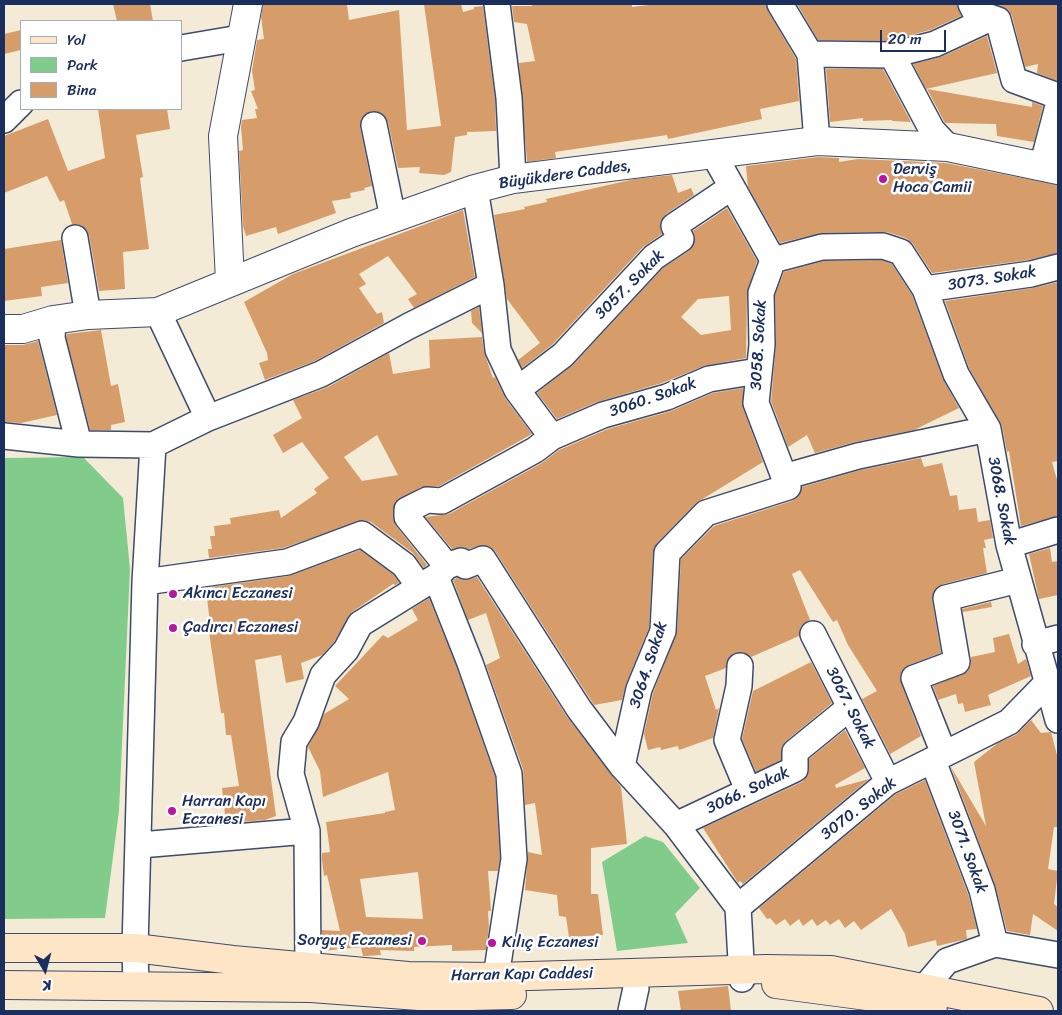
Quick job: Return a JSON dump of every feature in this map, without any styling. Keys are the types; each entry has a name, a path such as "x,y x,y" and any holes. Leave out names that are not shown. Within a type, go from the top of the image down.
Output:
{"main road":[{"name":"Harran Kapı Caddesi","path":"4,948 136,948 408,976 496,977 743,974 831,970 929,1000"},
{"name":"Harran Kapı Caddesi","path":"4,985 310,988 383,1003 432,997 633,1000 743,974 871,1004 929,1000 1038,1011"}],"street":[{"path":"230,282 223,136 240,38 249,4"},
{"path":"497,4 509,98 513,180"},
{"path":"780,4 810,54 817,141"},
{"path":"971,4 975,12 998,20 1014,80 1058,96"},
{"path":"810,54 892,55 935,44 991,18"},
{"path":"182,48 240,38"},
{"path":"892,55 932,130 948,147"},
{"path":"4,120 20,104"},
{"path":"1050,169 1058,106"},
{"path":"374,125 394,218"},
{"name":"Büyükdere Caddes,","path":"4,329 23,328 53,320 88,315 158,312 394,218 475,189 513,180 817,141 948,147 1050,169"},
{"path":"714,155 773,260"},
{"name":"3057. Sokak","path":"517,390 563,355 654,257 681,239 674,226 732,187"},
{"path":"475,189 491,285 498,350 517,390 552,437"},
{"path":"74,238 88,315"},
{"name":"3068. Sokak","path":"773,260 822,247 883,246 901,252 925,289 956,374 988,429 1009,545 1018,580 1047,641 1046,684 1058,720"},
{"name":"3058. Sokak","path":"773,260 761,293 762,345 756,403 786,482"},
{"name":"3073. Sokak","path":"925,289 1031,274 1058,266"},
{"path":"4,436 79,444 153,445 208,418 320,374 491,285"},
{"path":"158,312 208,418"},
{"path":"53,320 52,338 79,444"},
{"name":"3060. Sokak","path":"434,576 407,517 406,510 427,500 442,501 535,450 552,437 603,415 667,397 709,379 758,371"},
{"name":"3064. Sokak","path":"622,766 639,689 663,631 667,553 706,513 858,456 988,429"},
{"path":"136,987 145,582 153,445"},
{"path":"1009,545 1058,530"},
{"path":"145,582 286,562 362,534 404,565 434,576 470,663 509,774 514,859 496,977"},
{"path":"308,967 307,831 291,774 294,742 306,722 323,675 346,650 360,624 460,561 465,566 483,559 579,709 622,766 676,825 738,907 743,974"},
{"name":"3071. Sokak","path":"996,944 982,890 938,758 914,678 957,662 946,598 1018,580"},
{"name":"3067. Sokak","path":"812,634 888,782"},
{"path":"740,666 739,686 728,740 748,790"},
{"name":"3070. Sokak","path":"738,907 888,782 1009,722 1046,684"},
{"name":"3066. Sokak","path":"676,825 795,769 795,752 850,708"},
{"path":"140,845 307,831"},
{"path":"929,1000 946,961 996,944 1058,956"}],"green space":[{"path":"83,457 123,498 130,569 119,811 105,918 4,919 4,458"},
{"path":"645,836 663,842 700,888 675,914 688,943 617,951 602,862"}],"building":[{"path":"113,4 150,4 153,20 117,20"},
{"path":"263,4 347,4 349,20 399,10 407,130 441,126 424,4 461,4 463,12 474,9 474,7 483,6 495,99 496,131 467,132 467,135 455,137 451,172 444,175 419,173 420,167 398,168 388,122 379,112 371,111 361,120 360,127 372,186 364,188 365,190 350,193 351,198 332,201 336,213 278,234 276,227 246,236 243,226 239,151 243,150 242,120 257,118 255,109 258,109 251,91 255,90 252,71 257,40 264,39 261,17"},
{"path":"532,4 632,4 632,7 656,4 766,4 768,11 796,59 799,101 760,109 762,119 668,139 667,135 555,152 556,158 527,162 519,63 535,61 527,24 514,22 512,6 532,6"},
{"path":"797,4 957,4 961,16 930,30 890,41 818,40"},
{"path":"995,4 1058,4 1058,81 1037,73 1038,64 1025,67 1012,16 1008,10"},
{"path":"20,30 20,50 4,54 4,34"},
{"path":"987,36 997,73 926,89 913,64 941,57"},
{"path":"826,69 883,69 911,122 892,120 863,121 863,118 830,122"},
{"path":"927,89 1032,107 1032,102 1043,106 1034,142 997,136 996,124 945,123"},
{"path":"98,110 167,110 170,129 136,135 143,177 140,178 149,249 123,252 125,289 99,291 89,235 80,225 72,224 64,200 60,202 47,176 4,193 4,136 48,119 68,171 105,158"},
{"path":"818,157 839,158 839,162 858,159 946,163 1058,185 1058,253 1028,260 932,273 913,244 906,238 887,232 822,233 780,243 748,187 746,166"},
{"path":"672,175 678,193 691,188 694,195 666,214 660,226 662,234 643,247 553,344 522,368 518,360 540,343 507,299 494,215 525,209 524,207 547,202 546,199 635,179"},
{"path":"727,208 757,261 747,293 746,358 704,366 662,383 597,402 557,419 537,393 573,365 663,268 689,251 695,239 693,231","holes":["729,296 731,330 701,335 681,317 698,299"]},
{"path":"463,210 475,277 414,308 408,299 417,294 388,256 359,274 366,284 359,288 377,314 382,312 384,323 315,361 265,380 259,363 268,360 267,353 244,302 293,274"},
{"path":"61,240 68,283 41,287 42,296 4,301 4,249"},
{"path":"881,260 892,264 912,295 943,379 959,408 914,430 855,442 815,453 807,435 788,447 771,401 776,346 775,295 784,272 824,261"},
{"path":"1058,282 1058,461 1052,462 1058,483 1058,516 1021,526 1009,451 1007,452 1002,426 969,368 945,301 1033,288"},
{"path":"479,307 482,333 472,323 471,311"},
{"path":"101,330 111,386 118,384 125,422 111,425 111,430 90,430 66,337 67,334"},
{"path":"482,337 484,352 493,378 495,377 505,398 532,434 439,486 421,487 395,502 393,517 396,526 427,565 424,568 413,553 371,522 364,520 283,548 209,558 208,549 212,549 210,536 215,536 214,526 231,524 230,518 279,510 281,518 317,493 314,489 329,478 302,442 283,453 273,435 302,418 293,400 328,387 389,353 393,374 430,368 429,340","holes":["377,435 398,475 362,481 344,457"]},
{"path":"38,341 57,415 21,423 4,422 4,345 23,345"},
{"path":"743,388 743,408 763,462 696,503 657,543 653,552 649,628 626,684 622,700 594,705 495,551 484,545 468,549 464,547 452,549 425,517 449,514 542,463 559,450 608,429 671,411 713,393"},
{"path":"921,458 924,467 942,463 950,496 957,495 959,510 976,508 978,522 990,520 993,538 984,540 986,548 983,548 987,573 943,584 933,593 932,600 941,653 909,665 900,675 901,683 921,736 890,754 862,699 877,691 848,645 837,620 833,622 800,570 792,574 810,620 801,626 799,636 751,657 741,652 734,653 728,659 726,668 705,676 716,710 719,708 713,738 679,750 678,746 661,750 660,747 648,750 644,734 653,693 677,632 681,559 714,526 792,501 799,496 802,487 861,470"},
{"path":"1050,548 1052,562 1058,561 1058,595 1039,599 1029,554"},
{"path":"360,550 394,575 399,583 393,584 352,612 334,642 322,655 301,663 304,679 286,683 281,655 255,660 276,816 265,820 226,823 222,788 239,786 231,735 226,735 224,713 221,713 209,632 211,631 207,598 213,597 212,587 289,576"},
{"path":"477,577 567,717 621,787 627,844 591,848 591,894 598,894 603,935 569,937 566,917 559,916 557,895 525,890 528,852 542,855 535,803 525,805 523,769 486,665 500,658 486,613 468,620 453,580"},
{"path":"429,598 457,668 495,777 500,858 498,871 488,871 491,911 488,911 489,927 486,950 452,951 452,945 414,947 414,951 380,950 381,955 366,956 363,956 361,947 322,951 322,930 340,931 327,875 324,876 322,853 330,852 326,822 395,810 388,772 323,797 320,771 308,747 324,714 349,699 335,686 383,635 388,638 418,620 412,609","holes":["418,872 423,919 366,917 360,879"]},
{"path":"991,602 992,607 963,612 962,609"},
{"path":"1009,634 1018,664 1026,659 1031,676 988,695 991,705 965,712 963,703 958,704 956,694 938,700 933,686 967,672 971,666 971,657 995,652 993,638"},
{"path":"811,662 832,703 786,741 782,746 781,760 756,772 742,739 753,691"},
{"path":"1031,720 1041,733 1051,732 1058,759 1058,827 1054,827 1048,869 1058,871 1054,904 1058,907 1058,931 1033,914 1030,935 1007,931 995,885 951,767 986,826 974,762 998,743 1016,735"},
{"path":"845,730 865,768 835,785 836,788 869,779 743,884 740,881 738,883 703,828 802,782 807,776 809,759"},
{"path":"925,780 968,894 977,929 966,930 967,939 937,946 936,940 908,947 905,934 891,909 861,930 854,921 845,928 839,919 830,925 826,920 817,926 812,919 803,926 799,919 790,926 785,919 776,925 770,918 767,919 759,908 896,794"},
{"path":"728,986 731,1011 681,1011 678,991"}],"place":[{"name":"Derviş Hoca Camii","path":"883,179"},
{"name":"Akıncı Eczanesi","path":"173,594"},
{"name":"Çadırcı Eczanesi","path":"173,628"},
{"name":"Harran Kapı Eczanesi","path":"172,811"},
{"name":"Sorguç Eczanesi","path":"422,941"},
{"name":"Kılıç Eczanesi","path":"492,943"}]}
